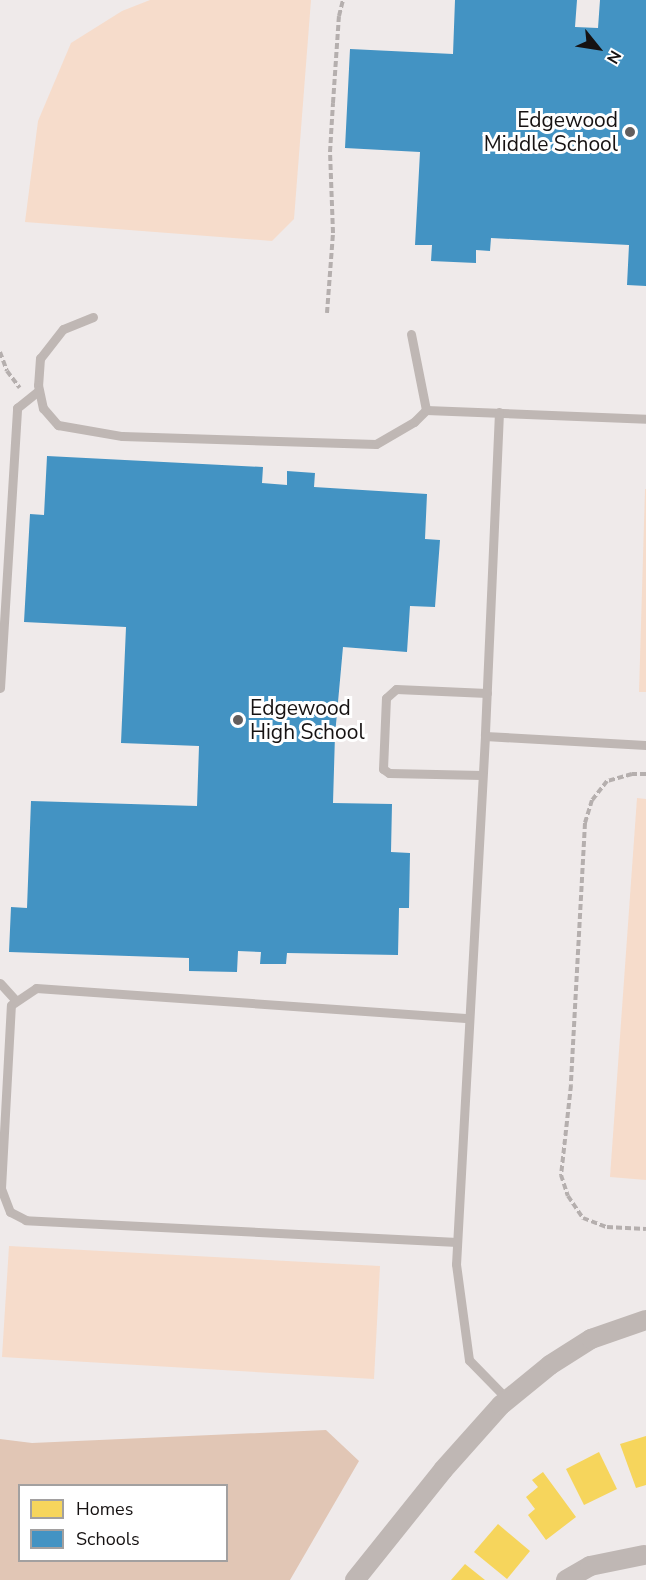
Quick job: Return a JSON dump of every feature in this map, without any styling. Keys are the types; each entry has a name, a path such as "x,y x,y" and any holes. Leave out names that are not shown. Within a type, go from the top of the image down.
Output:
{"street":[{"path":"355,1580 443,1470 508,1400 550,1365 591,1339 646,1320"},
{"path":"566,1580 590,1566 644,1555"}],"lane":[{"path":"93,317 63,329 40,358 39,390 43,408 58,425 122,436 376,444 414,422 426,410 646,419"},
{"path":"411,334 426,410"},
{"path":"0,688 17,408 39,390"},
{"path":"499,412 485,736 456,1264 469,1360 508,1400"},
{"path":"482,775 389,773 383,769 382,761 386,698 390,692 396,689 487,693"},
{"path":"485,736 646,745"},
{"path":"0,983 16,1001"},
{"path":"458,1242 26,1220 10,1212 0,1188 11,1005 36,988 469,1018"}],"path":[{"path":"327,313 333,233 330,152 339,16 343,0"},
{"path":"0,352 7,371 28,399"},
{"path":"646,774 632,774 607,782 592,800 585,823 571,1085 561,1175 568,1196 583,1218 607,1227 646,1229"}],"shaded area":[{"path":"150,0 311,0 294,219 272,241 25,222 38,121 71,43 122,11"},
{"path":"645,489 646,692 639,692"},
{"path":"637,798 646,799 646,1180 610,1177"},
{"path":"9,1246 380,1266 374,1379 2,1357"},
{"path":"326,1430 359,1461 290,1580 0,1580 0,1439 32,1443"}],"building: Homes":[{"path":"646,1436 646,1485 636,1488 620,1444"},
{"path":"599,1452 617,1489 584,1505 566,1469"},
{"path":"543,1472 576,1517 546,1540 528,1515 535,1509 526,1497 538,1487 532,1480"},
{"path":"498,1524 530,1551 507,1579 474,1552"},
{"path":"465,1564 485,1580 451,1580"}],"building: Schools":[{"name":"Edgewood Middle School","path":"455,0 577,0 575,27 598,28 600,0 646,0 646,286 627,285 629,245 491,238 490,251 476,250 476,263 431,261 432,245 415,245 420,152 345,148 350,49 453,54"},
{"name":"Edgewood High School","path":"47,456 263,467 262,483 287,485 287,471 315,473 314,487 427,494 425,539 440,540 435,607 410,606 407,652 343,647 335,735 333,803 392,804 391,852 410,853 409,908 399,908 398,955 287,953 286,964 260,964 261,952 238,951 237,972 189,971 189,958 9,952 11,907 27,908 31,801 197,806 199,746 121,743 126,627 24,622 30,514 44,515"}],"place":[{"name":"Edgewood Middle School","path":"630,132"},
{"name":"Edgewood High School","path":"238,720"}]}
